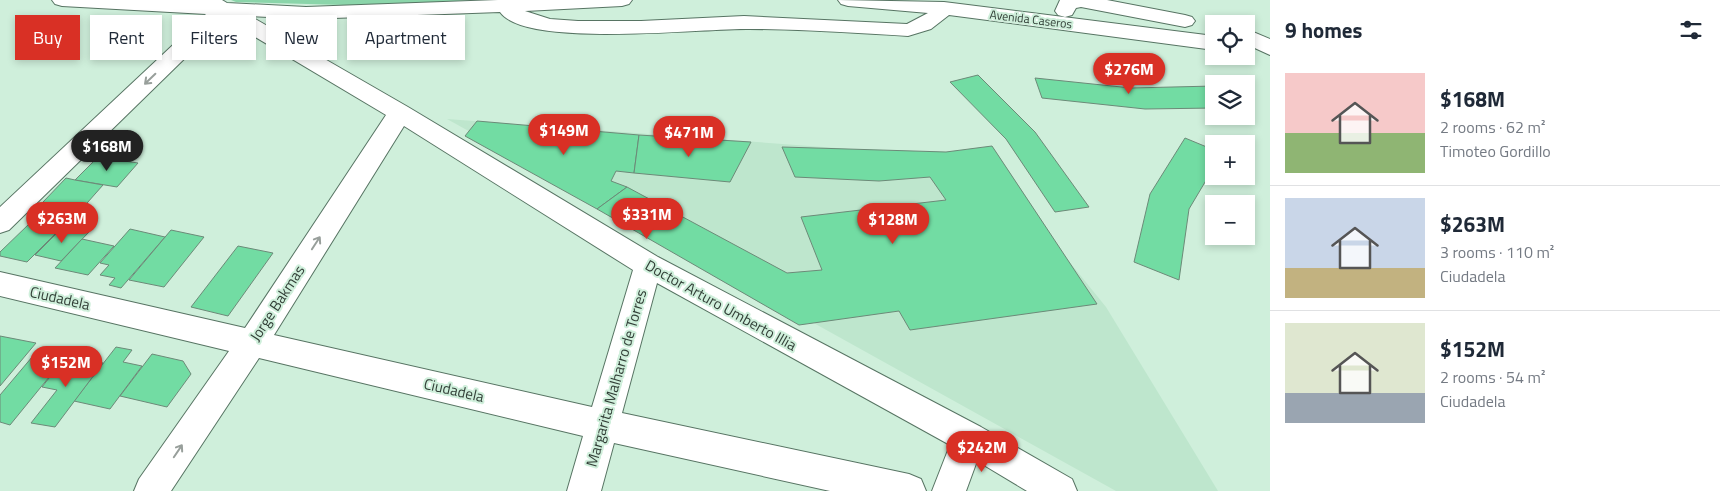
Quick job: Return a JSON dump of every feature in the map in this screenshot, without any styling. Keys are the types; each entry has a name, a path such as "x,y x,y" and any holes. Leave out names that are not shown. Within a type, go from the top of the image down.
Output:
{"street":[{"path":"62,0 216,5 333,13 476,7 510,3 622,0"},
{"name":"Avenida Caseros","path":"861,0 944,8 1214,43 1065,11 1003,0"},
{"path":"1065,11 1068,3 1081,1 1205,23"},
{"path":"510,3 510,13 522,20 570,27 624,28 719,23 768,23 908,30 926,25 944,8"},
{"path":"0,223 216,5"},
{"name":"Doctor Arturo Umberto Illia","path":"216,5 400,113 648,265 969,438 1060,491"},
{"path":"1255,40 1270,48"},
{"path":"1255,52 1270,55"},
{"name":"Jorge Bakmas","path":"150,491 252,343 400,113"},
{"name":"Margarita Malharro de Torres","path":"584,491 648,265"},
{"name":"Ciudadela","path":"0,284 603,425 909,491"},
{"path":"949,491 969,438"}],"shaded area":[{"path":"447,119 986,159 1106,307 1218,491 1116,491"}],"green space":[{"path":"231,0 471,0 380,6 236,2"}],"building":[{"path":"978,75 1035,132 1089,207 1055,212 1006,139 950,82"},
{"path":"1035,78 1131,88 1205,86 1205,108 1145,109 1042,98"},
{"path":"477,121 639,135 634,173 616,171 611,181 627,187 597,209 465,136"},
{"path":"639,135 751,142 730,182 634,173"},
{"path":"1185,138 1205,146 1205,182 1189,209 1179,280 1134,262 1150,194"},
{"path":"992,146 1097,304 910,330 899,311 799,325 597,209 627,187 787,273 822,270 801,217 946,200 930,177 879,181 795,177 782,147 946,152"},
{"path":"98,157 138,163 117,187 75,180"},
{"path":"66,178 103,185 80,211 43,202"},
{"path":"29,224 59,230 27,262 0,256 0,252"},
{"path":"64,226 89,232 61,261 35,255"},
{"path":"130,229 165,237 121,288 109,285 115,278 100,275 109,265 100,263"},
{"path":"171,230 204,237 164,287 129,280"},
{"path":"82,239 114,246 88,275 55,268"},
{"path":"238,246 273,253 228,316 191,307"},
{"path":"0,336 36,343 0,386"},
{"path":"116,347 132,350 123,362 142,366 110,409 74,401"},
{"path":"38,350 67,355 10,425 0,422 0,395"},
{"path":"152,354 183,361 191,374 167,407 120,396"},
{"path":"67,355 103,363 55,427 31,423 57,390 42,387"}]}
